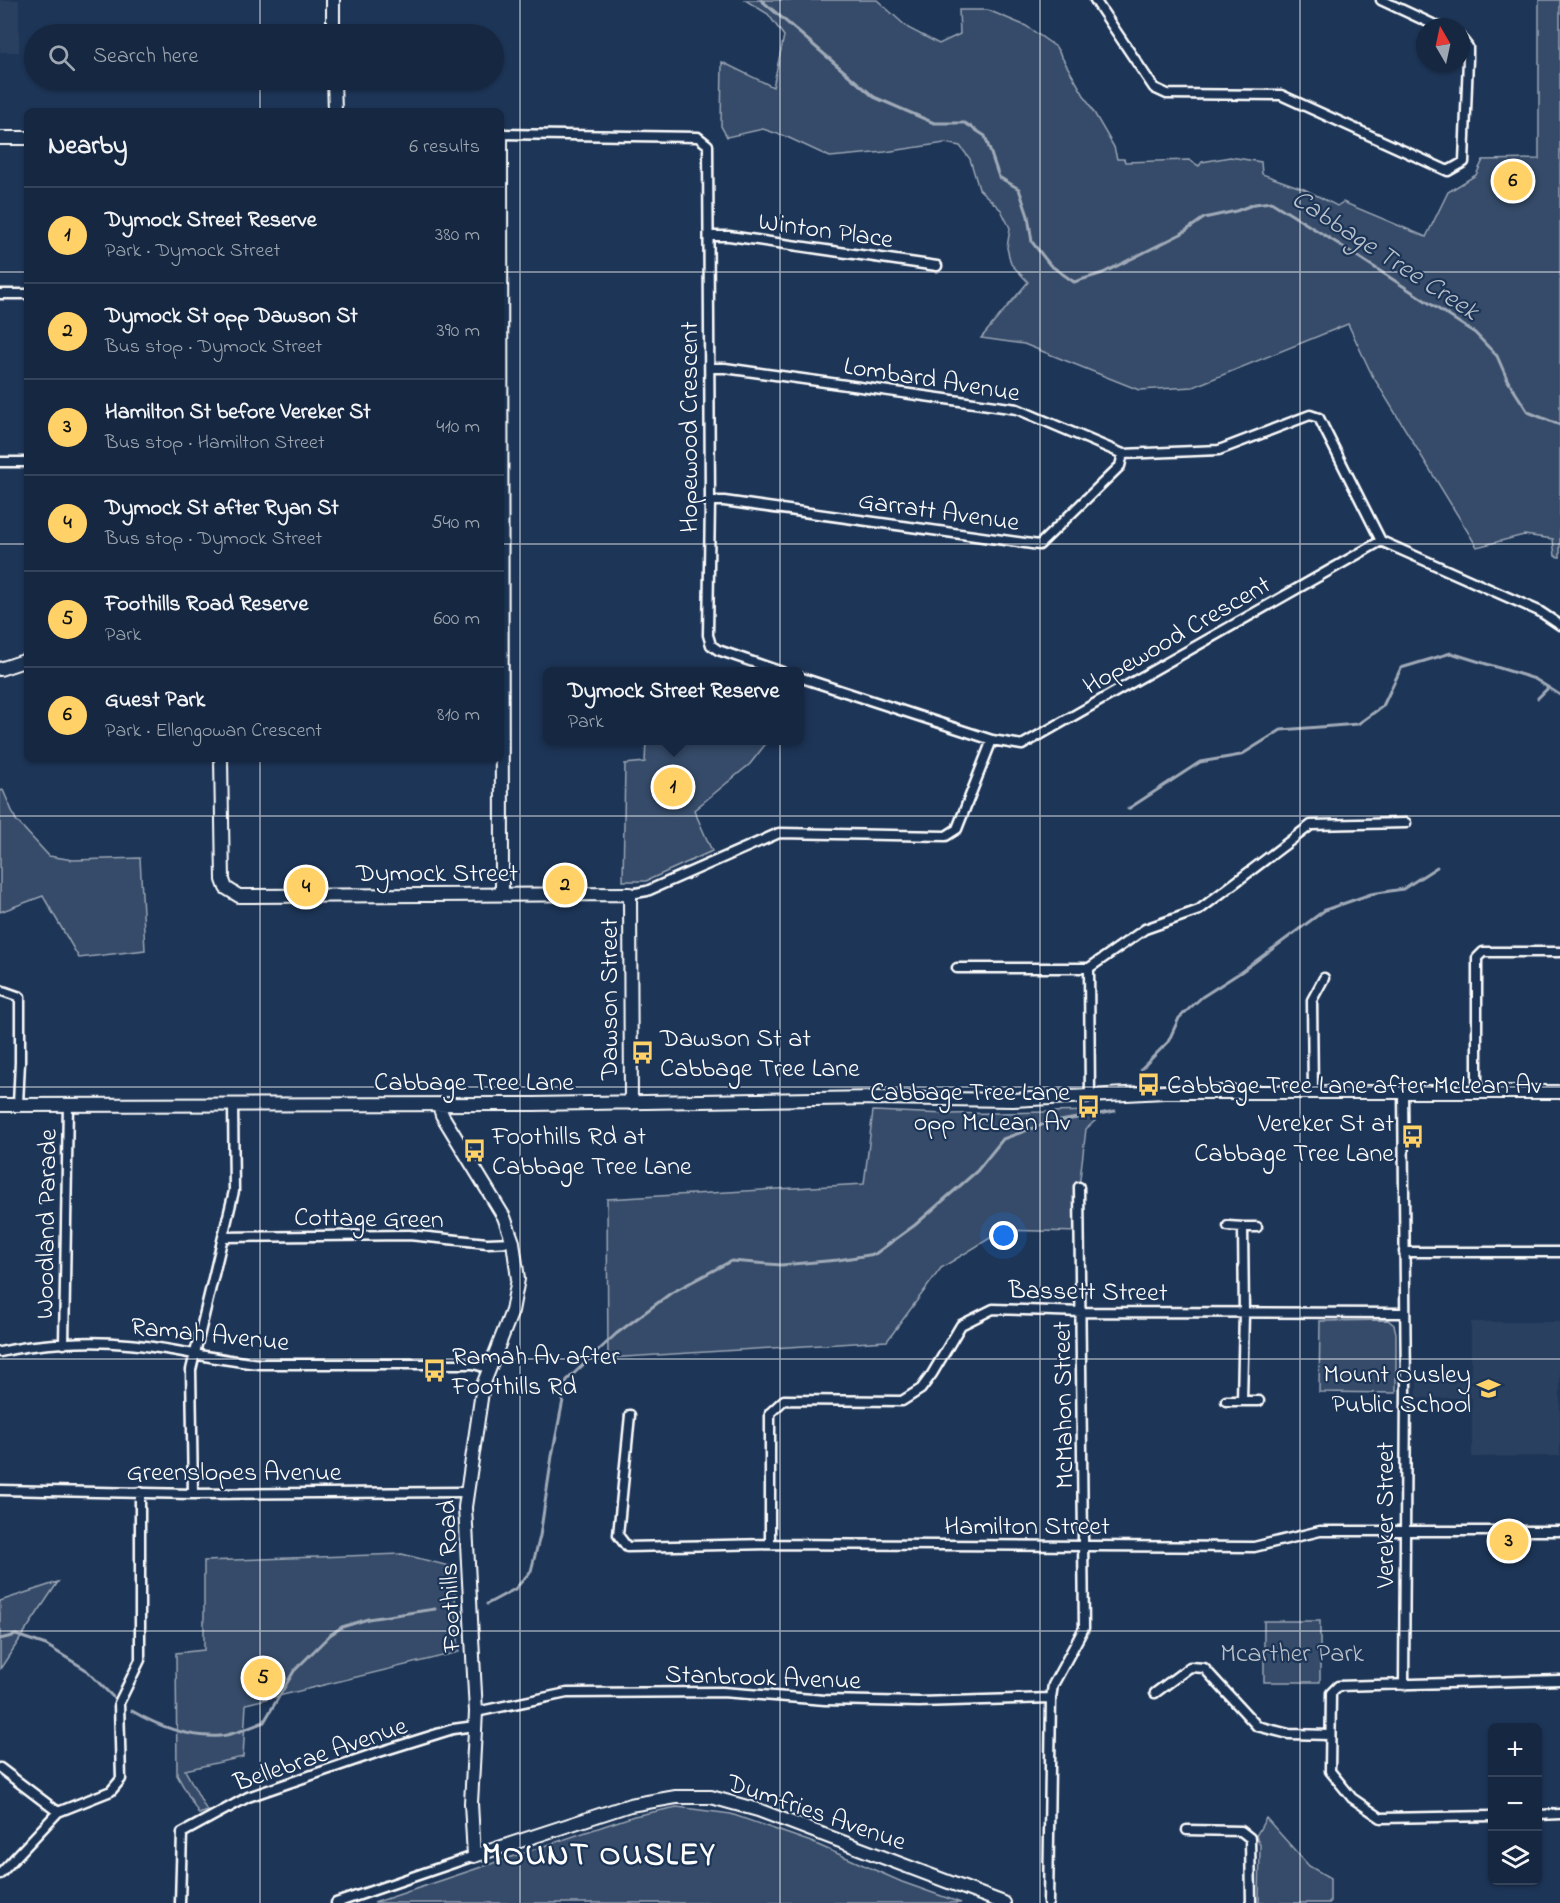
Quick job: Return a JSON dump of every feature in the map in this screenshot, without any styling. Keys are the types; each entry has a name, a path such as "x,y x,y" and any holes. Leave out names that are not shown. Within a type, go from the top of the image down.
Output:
{"street":[{"path":"333,0 333,24"},
{"path":"1095,0 1154,88 1167,94 1281,95 1448,171 1464,162 1467,72"},
{"path":"1381,0 1420,18"},
{"path":"334,90 335,108"},
{"name":"Hopewood Crescent","path":"504,134 698,137 708,145 710,368 708,635 711,645 718,650 767,667"},
{"path":"0,138 24,138"},
{"name":"Winton Place","path":"709,236 729,236 937,266"},
{"path":"0,294 24,294"},
{"name":"Lombard Avenue","path":"710,368 725,368 1017,409 1123,454 1219,450 1310,415 1319,418 1381,542"},
{"name":"Garratt Avenue","path":"710,501 724,501 1038,545 1120,466 1123,454"},
{"path":"0,462 24,462"},
{"path":"1381,542 1539,611 1560,625"},
{"name":"Hopewood Crescent","path":"804,679 992,740 1022,745 1381,542"},
{"path":"0,669 24,661"},
{"name":"Dymock Street","path":"221,762 223,880 226,888 239,896 630,894 647,891 779,833 946,836 957,829 992,740"},
{"path":"502,762 502,894"},
{"path":"957,968 1089,968 1145,929 1199,910 1311,825 1406,823"},
{"name":"Dawson Street","path":"630,894 631,1103"},
{"path":"1477,1093 1477,960 1479,955 1483,952 1560,952"},
{"path":"1089,968 1090,1097"},
{"path":"1313,1093 1312,1000 1324,978"},
{"path":"0,990 20,997 18,1104"},
{"name":"Cabbage Tree Lane","path":"0,1104 631,1103 874,1098 1013,1100 1164,1092 1560,1092"},
{"name":"Vereker Street","path":"1403,1093 1406,1386 1404,1684"},
{"name":"Woodland Parade","path":"64,1344 68,1104"},
{"path":"193,1494 191,1370 234,1191 233,1104"},
{"name":"Foothills Road","path":"439,1104 442,1115 504,1217 513,1242 518,1279 512,1311 483,1385 467,1492 465,1520 476,1712 471,1803 474,1856"},
{"name":"McMahon Street","path":"1048,1903 1051,1698 1053,1685 1084,1628 1079,1187"},
{"path":"1228,1226 1257,1227"},
{"path":"1242,1227 1244,1314 1242,1401"},
{"name":"Cottage Green","path":"223,1238 409,1235 487,1243 513,1242"},
{"path":"1404,1252 1560,1252"},
{"name":"Bassett Street","path":"770,1544 770,1413 784,1400 902,1401 921,1389 961,1325 993,1309 1244,1314 1404,1313"},
{"name":"Ramah Avenue","path":"0,1352 35,1345 128,1344 260,1364 473,1364 488,1368"},
{"path":"1226,1401 1259,1401"},
{"name":"Hamilton Street","path":"630,1415 618,1535 627,1547 770,1544 1254,1547 1320,1532 1560,1531"},
{"name":"Greenslopes Avenue","path":"0,1491 193,1494 467,1492"},
{"path":"0,1874 58,1812 111,1791 121,1779 119,1703 140,1660 140,1492"},
{"path":"1155,1693 1190,1667 1204,1668 1257,1726 1289,1734 1330,1735"},
{"path":"1488,1816 1381,1818 1352,1798 1330,1771 1331,1693 1338,1686 1560,1680"},
{"name":"Stanbrook Avenue","path":"476,1712 567,1693 722,1692 825,1700 919,1702 1051,1698"},
{"name":"Bellebrae Avenue","path":"180,1903 182,1833 248,1797 384,1750 453,1729 475,1726"},
{"path":"0,1768 58,1812"},
{"name":"Dumfries Avenue","path":"336,1903 630,1805 676,1797 711,1797 758,1810 1004,1903"},
{"path":"1542,1815 1560,1814"},
{"path":"1187,1830 1240,1831 1250,1838 1251,1903"}],"shaded area":[{"path":"0,0 19,0 19,52 0,52"},
{"name":"Mount Ousley Public School","path":"1471,1322 1560,1322 1560,1456 1472,1457 1472,1398 1417,1398 1417,1378 1471,1378"}],"green space":[{"path":"745,0 877,0 908,28 939,44 960,34 959,10 988,10 1026,26 1056,47 1114,147 1117,159 1124,159 1125,162 1189,160 1199,166 1202,162 1230,157 1261,162 1262,174 1304,189 1337,206 1343,202 1426,237 1448,192 1476,175 1483,160 1539,159 1539,0 1560,0 1560,557 1555,556 1553,539 1524,535 1477,547 1372,375 1348,324 1193,387 1139,390 1024,344 981,338 1028,282 1011,264 1007,248 1010,228 1001,210 979,189 970,159 960,146 945,143 830,157 787,137 763,129 727,137 721,126 722,62 773,87 784,36 768,14"},
{"path":"646,745 765,745 750,764 694,810 712,851 646,881 623,881 625,764 645,762"},
{"path":"3,790 16,820 49,856 73,860 140,858 145,950 79,958 43,896 0,912 0,791"},
{"path":"873,1111 947,1114 1095,1111 1096,1120 1086,1129 1079,1187 1080,1232 1003,1230 941,1268 887,1341 608,1358 607,1199 864,1184"},
{"path":"1388,1320 1394,1325 1396,1333 1396,1393 1319,1392 1320,1321"},
{"path":"402,1554 453,1567 459,1652 246,1704 243,1757 185,1770 207,1811 199,1814 177,1775 176,1653 204,1650 204,1561"},
{"path":"58,1582 0,1669 0,1601"},
{"name":"Mcarther Park","path":"1264,1621 1320,1621 1320,1682 1264,1682"},
{"path":"677,1807 731,1814 811,1842 902,1882 961,1903 374,1903 634,1816"},
{"path":"1266,1818 1309,1866 1330,1878 1330,1903 1259,1903 1260,1845 1256,1836"}],"waterway":[{"name":"Cabbage Tree Creek","path":"761,0 874,97 934,123 965,123 985,136 999,177 1019,189 1028,216 1032,242 1050,265 1074,282 1103,273 1181,234 1204,218 1271,202 1475,333 1497,356 1508,381 1528,412 1560,425"},
{"path":"1128,809 1200,762 1241,755 1281,730 1358,724 1383,706 1401,668 1451,653 1535,679 1560,695"},
{"name":"Cabbage Tree Creek","path":"1538,698 1548,688"},
{"name":"Cabbage Tree Creek","path":"1141,1069 1168,1042 1179,1018 1202,997 1241,972 1325,910 1371,894 1403,889 1437,867"},
{"name":"Cabbage Tree Creek","path":"487,1604 515,1589 531,1571 540,1536 552,1456 567,1380 616,1334 671,1293 731,1261 781,1265 875,1254 915,1225 977,1171 1003,1139 1044,1124 1115,1111"},
{"name":"Cabbage Tree Creek","path":"132,1711 152,1722 185,1733 208,1736 237,1732 264,1722 294,1671 330,1635 342,1627 368,1619 435,1609"},
{"name":"Cabbage Tree Creek","path":"0,1639 16,1635 46,1645 85,1669 113,1697"}],"place":[{"name":"Guest Park","path":"1513,181"},
{"name":"Dymock Street Reserve","path":"673,787"},
{"name":"Dymock St opp Dawson St","path":"565,885"},
{"name":"Dymock St after Ryan St","path":"306,887"},
{"name":"Dawson St at Cabbage Tree Lane","path":"642,1052"},
{"name":"Cabbage Tree Lane after McLean Av","path":"1149,1084"},
{"name":"Cabbage Tree Lane opp McLean Av","path":"1088,1106"},
{"name":"Vereker St at Cabbage Tree Lane","path":"1412,1137"},
{"name":"Foothills Rd at Cabbage Tree Lane","path":"474,1150"},
{"name":"Ramah Av after Foothills Rd","path":"434,1370"},
{"name":"Mount Ousley Public School","path":"1489,1388"},
{"name":"Hamilton St before Vereker St","path":"1509,1541"},
{"name":"Foothills Road Reserve","path":"263,1678"}],"district":[{"name":"MOUNT OUSLEY","path":"599,1853"}]}
